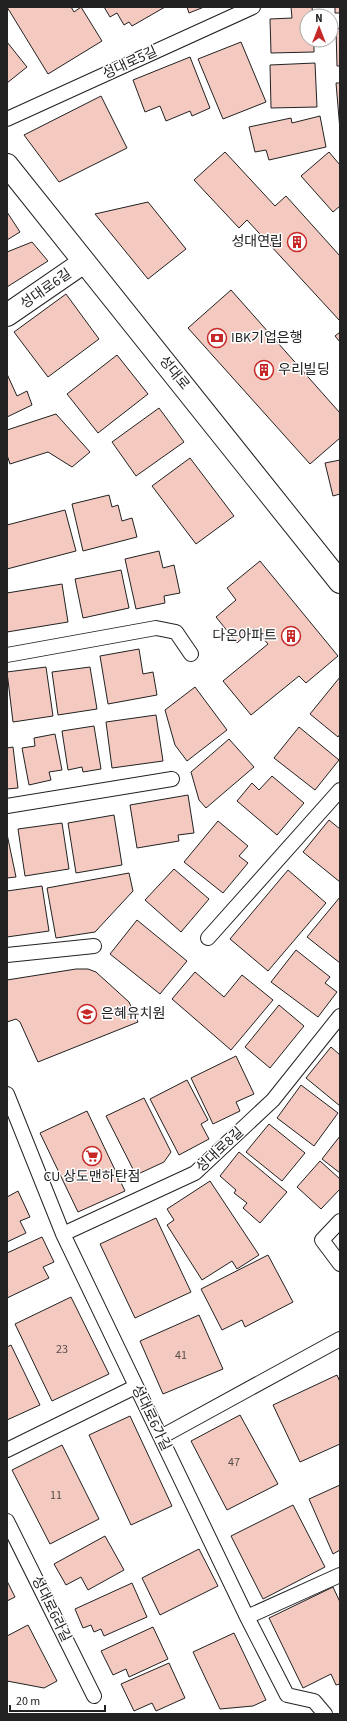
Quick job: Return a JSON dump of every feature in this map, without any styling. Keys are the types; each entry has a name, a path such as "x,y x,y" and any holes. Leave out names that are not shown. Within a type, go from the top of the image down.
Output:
{"street":[{"name":"성대로","path":"7,165 340,582"},
{"name":"성대로6길","path":"7,315 84,262"}],"lane":[{"name":"성대로5길","path":"7,119 253,7"},
{"path":"7,655 156,628 176,632 191,654"},
{"path":"7,806 172,779"},
{"path":"208,938 340,790"},
{"path":"7,955 94,946"},
{"name":"성대로8길","path":"63,1234 195,1173 273,1100 340,1016"},
{"name":"성대로6가길","path":"7,1094 63,1234 247,1617 287,1695 314,1701 325,1714"},
{"path":"340,1221 322,1240 340,1264"},
{"path":"161,1437 340,1339"},
{"path":"7,1450 135,1386"},
{"name":"성대로6라길","path":"7,1521 94,1696"},
{"path":"247,1617 340,1575"}],"building":[{"path":"7,7 71,7 74,12 81,7 102,41 48,74"},
{"path":"104,7 165,7 132,26 129,22 124,25 117,13 110,17"},
{"path":"187,7 204,7 189,13"},
{"path":"291,7 312,7 299,8 299,48 314,48 314,52 271,53 270,19 292,18"},
{"path":"339,28 340,66 337,66 337,48 339,48"},
{"path":"7,42 27,67 7,83"},
{"path":"241,42 266,102 223,119 198,59"},
{"path":"190,57 210,108 192,116 190,111 166,121 160,106 145,112 133,80"},
{"path":"315,63 317,107 271,108 270,65"},
{"path":"336,83 340,83 340,130"},
{"path":"101,96 127,148 59,182 24,135"},
{"path":"320,116 326,147 269,160 266,150 255,152 249,127 291,118 292,123"},
{"name":"성대연립","path":"225,152 275,206 286,196 340,256 340,321 247,220 239,228 194,180"},
{"path":"329,152 340,165 340,206 333,212 301,176"},
{"path":"148,202 186,249 148,279 95,214"},
{"path":"7,212 20,232 7,240"},
{"path":"32,242 48,261 7,287 7,252"},
{"name":"우리빌딩","path":"231,290 340,413 340,438 310,464 188,328"},
{"path":"66,294 99,339 48,377 14,332"},
{"path":"340,332 340,342 335,336"},
{"path":"117,355 148,394 98,433 67,394"},
{"path":"7,374 17,396 27,391 32,405 7,417"},
{"path":"159,408 184,442 136,476 112,442"},
{"path":"56,414 90,452 72,467 48,452 10,464 7,455 7,430"},
{"path":"190,458 234,516 196,544 152,486"},
{"path":"340,460 340,494 333,496 325,463"},
{"path":"109,495 112,507 118,505 122,521 132,518 137,537 83,551 72,504"},
{"path":"65,510 76,551 7,569 7,525"},
{"path":"159,551 163,568 174,565 180,593 164,596 165,603 136,609 125,559"},
{"name":"다온아파트","path":"260,561 338,656 306,683 299,676 251,715 223,681 268,644 254,628 237,643 216,617 236,600 227,588"},
{"path":"121,570 129,608 83,618 75,579"},
{"path":"62,584 68,622 7,632 7,593"},
{"path":"139,649 143,674 153,672 157,695 108,704 100,656"},
{"path":"46,667 53,716 13,722 7,672"},
{"path":"90,667 97,709 58,715 52,672"},
{"path":"340,677 340,734 338,737 310,714"},
{"path":"195,687 227,730 187,761 175,745 165,710"},
{"path":"156,715 163,761 112,768 106,722"},
{"path":"94,726 101,769 83,772 82,767 68,770 62,731"},
{"path":"299,727 339,760 315,790 274,758"},
{"path":"55,734 62,770 49,772 51,780 29,785 22,748 35,746 34,738"},
{"path":"229,739 254,767 206,808 199,800 191,772"},
{"path":"13,747 18,788 7,789 7,748"},
{"path":"272,776 304,803 277,835 237,801 252,783 259,790"},
{"path":"188,795 194,833 178,835 179,841 137,848 130,805"},
{"path":"114,815 122,865 76,873 68,823"},
{"path":"329,820 340,829 340,882 303,852"},
{"path":"218,821 248,846 239,856 248,863 223,893 184,862"},
{"path":"62,823 69,869 25,876 18,829"},
{"path":"7,834 16,877 7,878"},
{"path":"174,869 209,899 181,932 145,900"},
{"path":"288,870 326,903 268,971 230,939"},
{"path":"129,873 133,891 95,932 56,938 47,888"},
{"path":"42,886 49,931 7,937 7,891"},
{"path":"340,897 340,963 307,937"},
{"path":"137,920 187,961 160,994 110,954"},
{"path":"296,950 330,977 325,983 337,992 318,1017 271,982"},
{"path":"76,969 88,969 96,972 129,1002 138,1022 38,1062 20,1022 16,1019 7,1022 7,980"},
{"path":"195,972 224,997 242,975 273,1000 231,1050 172,999"},
{"path":"279,1005 304,1026 270,1068 245,1047"},
{"path":"331,1047 340,1055 340,1106 306,1078"},
{"path":"236,1056 254,1094 236,1102 240,1111 213,1124 191,1078"},
{"path":"187,1080 208,1120 201,1124 209,1139 179,1155 150,1099"},
{"path":"301,1085 338,1113 314,1146 277,1118"},
{"path":"144,1098 171,1152 164,1162 136,1175 106,1116"},
{"path":"87,1111 125,1191 78,1212 40,1133"},
{"path":"269,1124 305,1153 282,1181 246,1152"},
{"path":"340,1136 340,1173 322,1159"},
{"path":"239,1152 287,1192 260,1223 243,1208 247,1203 234,1193 236,1190 220,1176"},
{"path":"320,1161 340,1179 340,1189 321,1209 297,1187"},
{"path":"210,1181 259,1255 237,1269 232,1261 202,1280 167,1225 174,1220 167,1209"},
{"path":"18,1191 30,1217 20,1221 26,1233 7,1242 7,1197"},
{"path":"156,1218 191,1292 135,1318 100,1244"},
{"path":"42,1237 54,1262 43,1267 49,1278 7,1298 7,1253"},
{"path":"268,1255 293,1302 245,1327 242,1320 222,1330 201,1289"},
{"path":"71,1297 109,1374 52,1401 15,1324"},
{"path":"199,1315 223,1369 163,1394 140,1341"},
{"path":"11,1345 40,1405 7,1420 7,1347"},
{"path":"337,1375 340,1382 340,1444 300,1462 273,1405"},
{"path":"240,1415 278,1484 227,1510 191,1441"},
{"path":"130,1416 172,1506 131,1525 89,1435"},
{"path":"62,1445 99,1519 50,1544 12,1470"},
{"path":"340,1485 340,1550 333,1554 309,1499"},
{"path":"293,1505 325,1567 263,1599 231,1536"},
{"path":"105,1536 124,1570 88,1590 81,1577 66,1585 54,1564"},
{"path":"199,1549 218,1586 160,1615 142,1578"},
{"path":"7,1581 15,1597 7,1601"},
{"path":"132,1583 147,1617 104,1636 101,1629 94,1632 91,1625 83,1628 75,1609"},
{"path":"333,1587 340,1602 340,1684 336,1685 331,1674 303,1688 269,1618"},
{"path":"28,1625 57,1681 44,1688 7,1681 7,1636"},
{"path":"153,1627 168,1659 129,1677 126,1669 113,1675 101,1651"},
{"path":"234,1633 266,1700 253,1706 220,1709 193,1652"},
{"path":"169,1663 185,1698 156,1711 152,1703 134,1711 121,1684"}],"place":[{"name":"성대연립","path":"297,242"},
{"name":"IBK기업은행","path":"217,338"},
{"name":"우리빌딩","path":"264,370"},
{"name":"다온아파트","path":"291,636"},
{"name":"은혜유치원","path":"87,1014"},
{"name":"CU 상도맨하탄점","path":"92,1156"}]}
